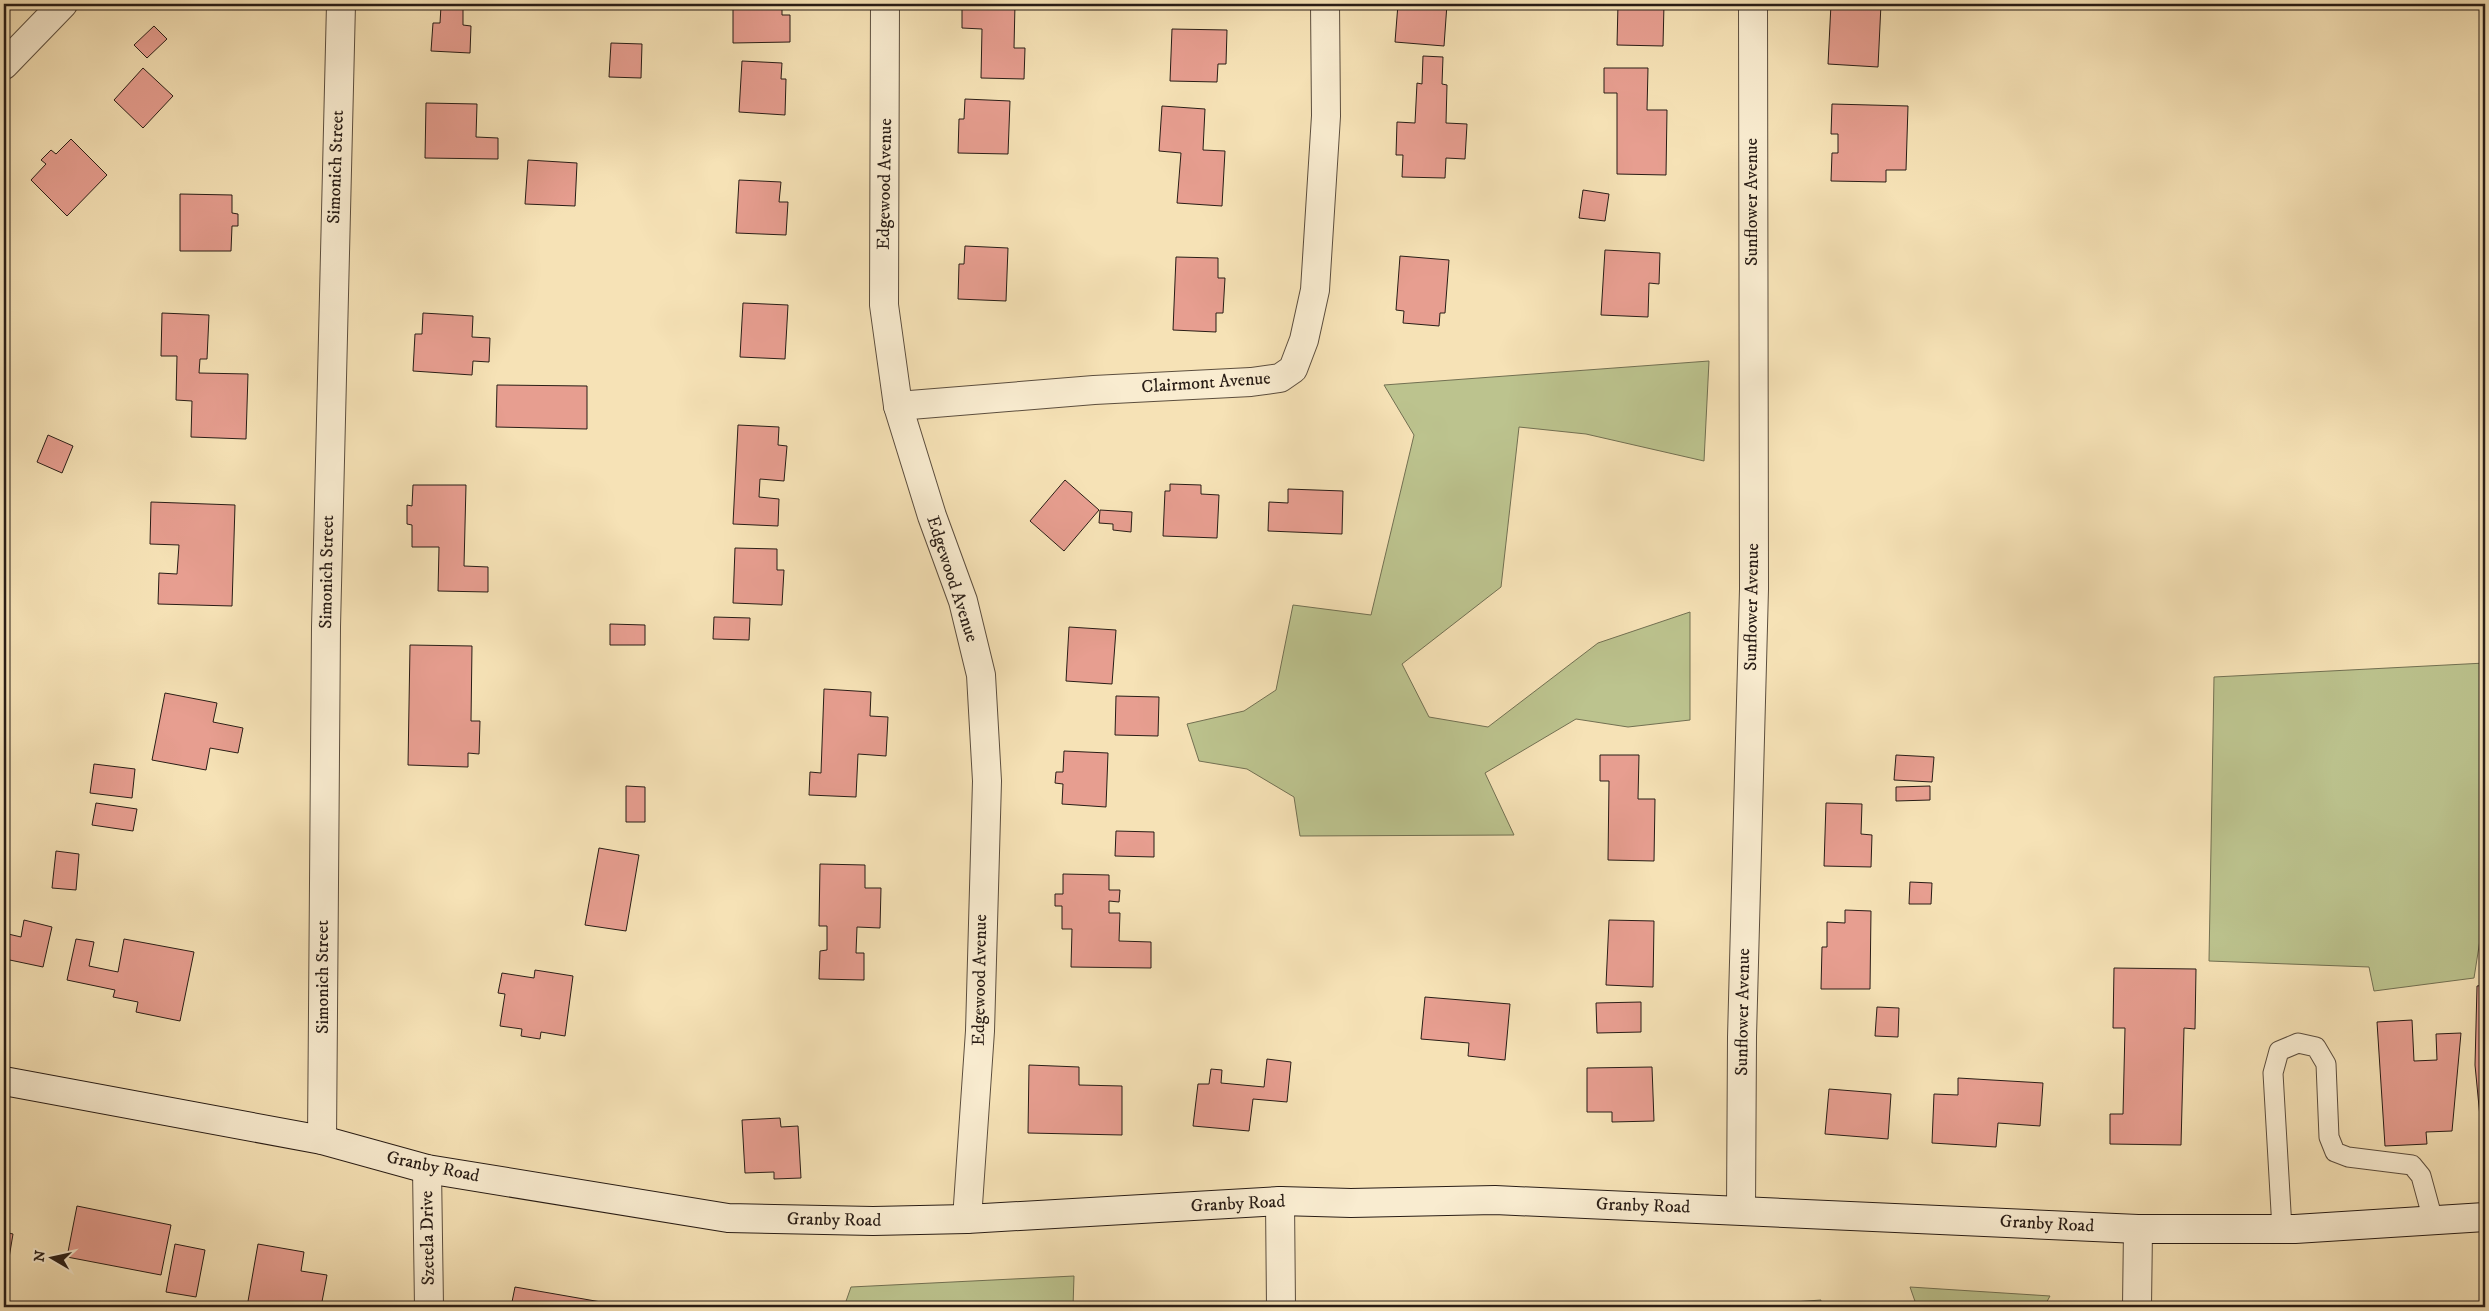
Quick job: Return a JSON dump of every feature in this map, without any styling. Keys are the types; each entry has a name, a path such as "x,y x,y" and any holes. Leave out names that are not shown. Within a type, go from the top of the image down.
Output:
{"street":[{"path":"4,65 63,4"},
{"name":"Simonich Street","path":"322,1140 326,628 341,4"},
{"name":"Edgewood Avenue","path":"885,4 884,305 898,406 932,516 963,601 981,675 986,781 980,1031 968,1219"},
{"name":"Clairmont Avenue","path":"898,406 1094,390 1250,382 1280,378 1293,369 1304,340 1315,290 1326,116 1325,4"},
{"name":"Sunflower Avenue","path":"1741,1210 1742,1037 1754,589 1753,4"},
{"name":"Granby Road","path":"4,1081 322,1140 427,1169 728,1218 873,1221 968,1219 1280,1201 1351,1203 1496,1200 2138,1229 2282,1229 2485,1217"},
{"name":"Szetela Drive","path":"427,1169 429,1307"},
{"path":"1280,1201 1281,1307"},
{"path":"2138,1229 2138,1307"}],"lane":[{"path":"2282,1229 2273,1073 2279,1051 2298,1043 2316,1047 2326,1064 2329,1137 2335,1152 2348,1157 2412,1165 2421,1176 2433,1220"}],"green space":[{"path":"1709,361 1704,461 1586,434 1519,427 1501,587 1402,664 1429,717 1488,727 1598,643 1690,612 1690,720 1628,727 1576,719 1485,773 1514,835 1300,836 1294,797 1247,769 1199,761 1187,724 1244,711 1276,690 1293,605 1371,615 1414,435 1384,385"},
{"path":"2485,663 2485,908 2474,978 2374,991 2369,967 2209,961 2214,677"},
{"path":"1074,1276 1073,1307 844,1307 851,1287"},
{"path":"1910,1287 2050,1296 2044,1307 1917,1307"},
{"path":"1821,1300 1820,1307 1725,1307"}],"building":[{"path":"426,4 474,4 474,8 463,7 463,25 471,26 470,53 431,51 433,23 440,23 441,6"},
{"path":"733,4 782,4 782,15 790,15 790,42 733,43"},
{"path":"962,4 1015,4 1014,48 1025,48 1024,79 981,78 982,29 962,28"},
{"path":"1398,4 1447,4 1444,46 1395,42"},
{"path":"1618,4 1664,4 1663,46 1617,45"},
{"path":"1831,4 1881,4 1878,67 1828,64"},
{"path":"154,26 167,39 147,58 134,45"},
{"path":"1172,29 1227,30 1226,64 1218,64 1217,82 1170,81"},
{"path":"611,43 642,44 641,78 609,77"},
{"path":"1423,56 1443,57 1442,84 1447,85 1446,123 1467,124 1465,159 1446,158 1445,178 1402,177 1403,155 1396,155 1397,122 1415,123 1417,83 1422,84"},
{"path":"742,61 782,63 781,79 786,79 785,115 739,112"},
{"path":"143,68 173,96 143,128 114,100"},
{"path":"1604,68 1648,68 1647,110 1667,110 1666,175 1617,174 1617,93 1604,93"},
{"path":"965,99 1010,101 1008,154 958,153 959,119 964,119"},
{"path":"426,103 477,104 476,137 498,138 498,159 425,158"},
{"path":"1832,104 1908,106 1906,170 1886,170 1886,182 1831,181 1832,153 1838,153 1838,134 1831,134"},
{"path":"1162,106 1205,109 1203,150 1225,151 1222,206 1177,203 1181,153 1159,151"},
{"path":"71,139 107,175 67,216 31,180 46,164 41,160 51,150 56,154"},
{"path":"528,160 577,163 575,206 525,204"},
{"path":"739,180 781,182 779,202 788,202 786,235 736,233"},
{"path":"1583,190 1609,194 1605,221 1579,218"},
{"path":"180,194 232,195 232,213 238,214 238,226 232,226 231,251 180,251"},
{"path":"965,246 1008,248 1006,301 958,299 959,264 964,264"},
{"path":"1605,250 1660,253 1659,284 1649,283 1648,317 1601,315"},
{"path":"1400,256 1449,260 1445,313 1440,313 1439,326 1403,323 1404,311 1396,310"},
{"path":"1176,257 1218,258 1218,278 1225,278 1223,313 1216,313 1216,332 1173,330"},
{"path":"743,303 788,305 785,359 740,357"},
{"path":"162,313 209,315 207,359 200,359 199,373 248,374 246,439 191,437 192,401 176,400 177,356 161,356"},
{"path":"423,313 473,316 472,337 490,338 489,362 473,361 472,375 413,371 415,334 422,334"},
{"path":"497,385 587,386 587,429 496,427"},
{"path":"738,425 779,427 778,445 787,446 784,481 760,479 759,497 779,499 778,526 733,524"},
{"path":"48,435 73,446 62,473 37,462"},
{"path":"1065,480 1099,510 1064,551 1030,521"},
{"path":"1170,484 1201,485 1201,494 1219,495 1217,538 1163,536 1165,491 1170,491"},
{"path":"413,485 466,485 464,566 488,567 488,592 438,591 439,547 412,547 412,525 407,524 407,505 412,506"},
{"path":"1288,489 1343,491 1342,534 1268,531 1269,502 1288,503"},
{"path":"151,502 235,505 232,606 158,604 159,573 177,574 179,545 150,544"},
{"path":"1100,510 1132,512 1131,532 1113,530 1113,524 1099,523"},
{"path":"735,548 777,549 777,570 784,570 782,605 733,603"},
{"path":"714,617 750,618 749,640 713,639"},
{"path":"610,624 645,625 645,645 610,645"},
{"path":"1069,627 1116,630 1112,684 1066,681"},
{"path":"410,645 472,646 471,721 480,721 479,754 468,753 468,767 408,765"},
{"path":"824,689 871,692 870,716 888,717 886,756 858,754 856,797 809,795 810,772 821,773"},
{"path":"165,693 217,703 213,722 243,728 238,753 210,748 206,770 152,760"},
{"path":"1116,696 1159,697 1158,736 1115,735"},
{"path":"1064,751 1108,753 1106,807 1062,804 1063,784 1055,783 1056,772 1063,772"},
{"path":"1600,755 1639,755 1638,799 1655,799 1654,861 1608,860 1609,781 1600,781"},
{"path":"1896,755 1934,757 1932,782 1894,780"},
{"path":"94,764 135,769 132,798 90,793"},
{"path":"626,786 645,787 645,822 626,822"},
{"path":"1930,786 1930,800 1896,801 1896,787"},
{"path":"96,803 137,809 133,831 92,825"},
{"path":"1826,803 1862,804 1861,834 1872,835 1871,867 1824,866"},
{"path":"1116,831 1154,832 1154,857 1115,856"},
{"path":"599,848 639,855 626,931 585,925"},
{"path":"56,851 79,854 76,890 52,888"},
{"path":"820,864 865,865 865,888 881,888 880,928 857,927 856,953 864,953 864,980 819,979 820,951 827,950 827,926 819,926"},
{"path":"1063,874 1109,875 1109,890 1120,890 1119,902 1109,901 1109,913 1120,913 1119,941 1151,942 1151,968 1071,967 1072,929 1062,929 1062,906 1055,906 1055,894 1063,894"},
{"path":"1910,882 1932,883 1931,904 1909,904"},
{"path":"1845,910 1871,911 1870,989 1821,989 1822,947 1827,947 1827,922 1845,923"},
{"path":"24,920 52,927 43,967 5,959 4,966 4,933 21,937"},
{"path":"1609,920 1654,921 1653,987 1606,985"},
{"path":"76,939 94,942 89,966 118,972 124,939 194,952 180,1021 136,1012 138,1002 113,997 115,990 67,980"},
{"path":"2114,968 2196,969 2195,1029 2184,1028 2181,1145 2110,1144 2110,1114 2123,1114 2125,1028 2113,1028"},
{"path":"535,970 573,976 565,1036 541,1032 540,1039 521,1036 522,1029 500,1026 505,994 498,993 502,973 534,978"},
{"path":"2485,985 2485,1117 2480,1117 2475,1065 2477,986"},
{"path":"1425,997 1510,1004 1505,1060 1468,1056 1469,1043 1421,1039"},
{"path":"1641,1002 1641,1032 1597,1033 1596,1003"},
{"path":"1877,1007 1899,1008 1898,1037 1875,1036"},
{"path":"2412,1020 2414,1061 2437,1060 2436,1034 2461,1033 2452,1131 2426,1132 2427,1144 2385,1146 2377,1022"},
{"path":"1267,1059 1291,1062 1287,1102 1253,1099 1249,1131 1193,1126 1198,1084 1209,1084 1211,1069 1222,1070 1221,1083 1264,1087"},
{"path":"1029,1065 1079,1067 1079,1085 1122,1086 1122,1135 1028,1133"},
{"path":"1652,1067 1654,1121 1612,1122 1612,1112 1587,1112 1587,1068"},
{"path":"1958,1078 2043,1083 2040,1126 1998,1123 1996,1147 1932,1143 1934,1094 1958,1095"},
{"path":"1829,1089 1891,1094 1888,1139 1825,1134"},
{"path":"780,1118 781,1127 798,1126 801,1178 774,1179 774,1172 745,1173 742,1120"},
{"path":"77,1206 171,1225 161,1275 67,1257"},
{"path":"4,1232 13,1234 5,1282 4,1282"},
{"path":"175,1244 205,1250 196,1297 166,1292"},
{"path":"258,1244 304,1252 301,1271 327,1275 321,1307 247,1307"},
{"path":"515,1287 624,1306 624,1307 511,1307"},
{"path":"1126,1305 1167,1305 1167,1307 1126,1307"}]}
